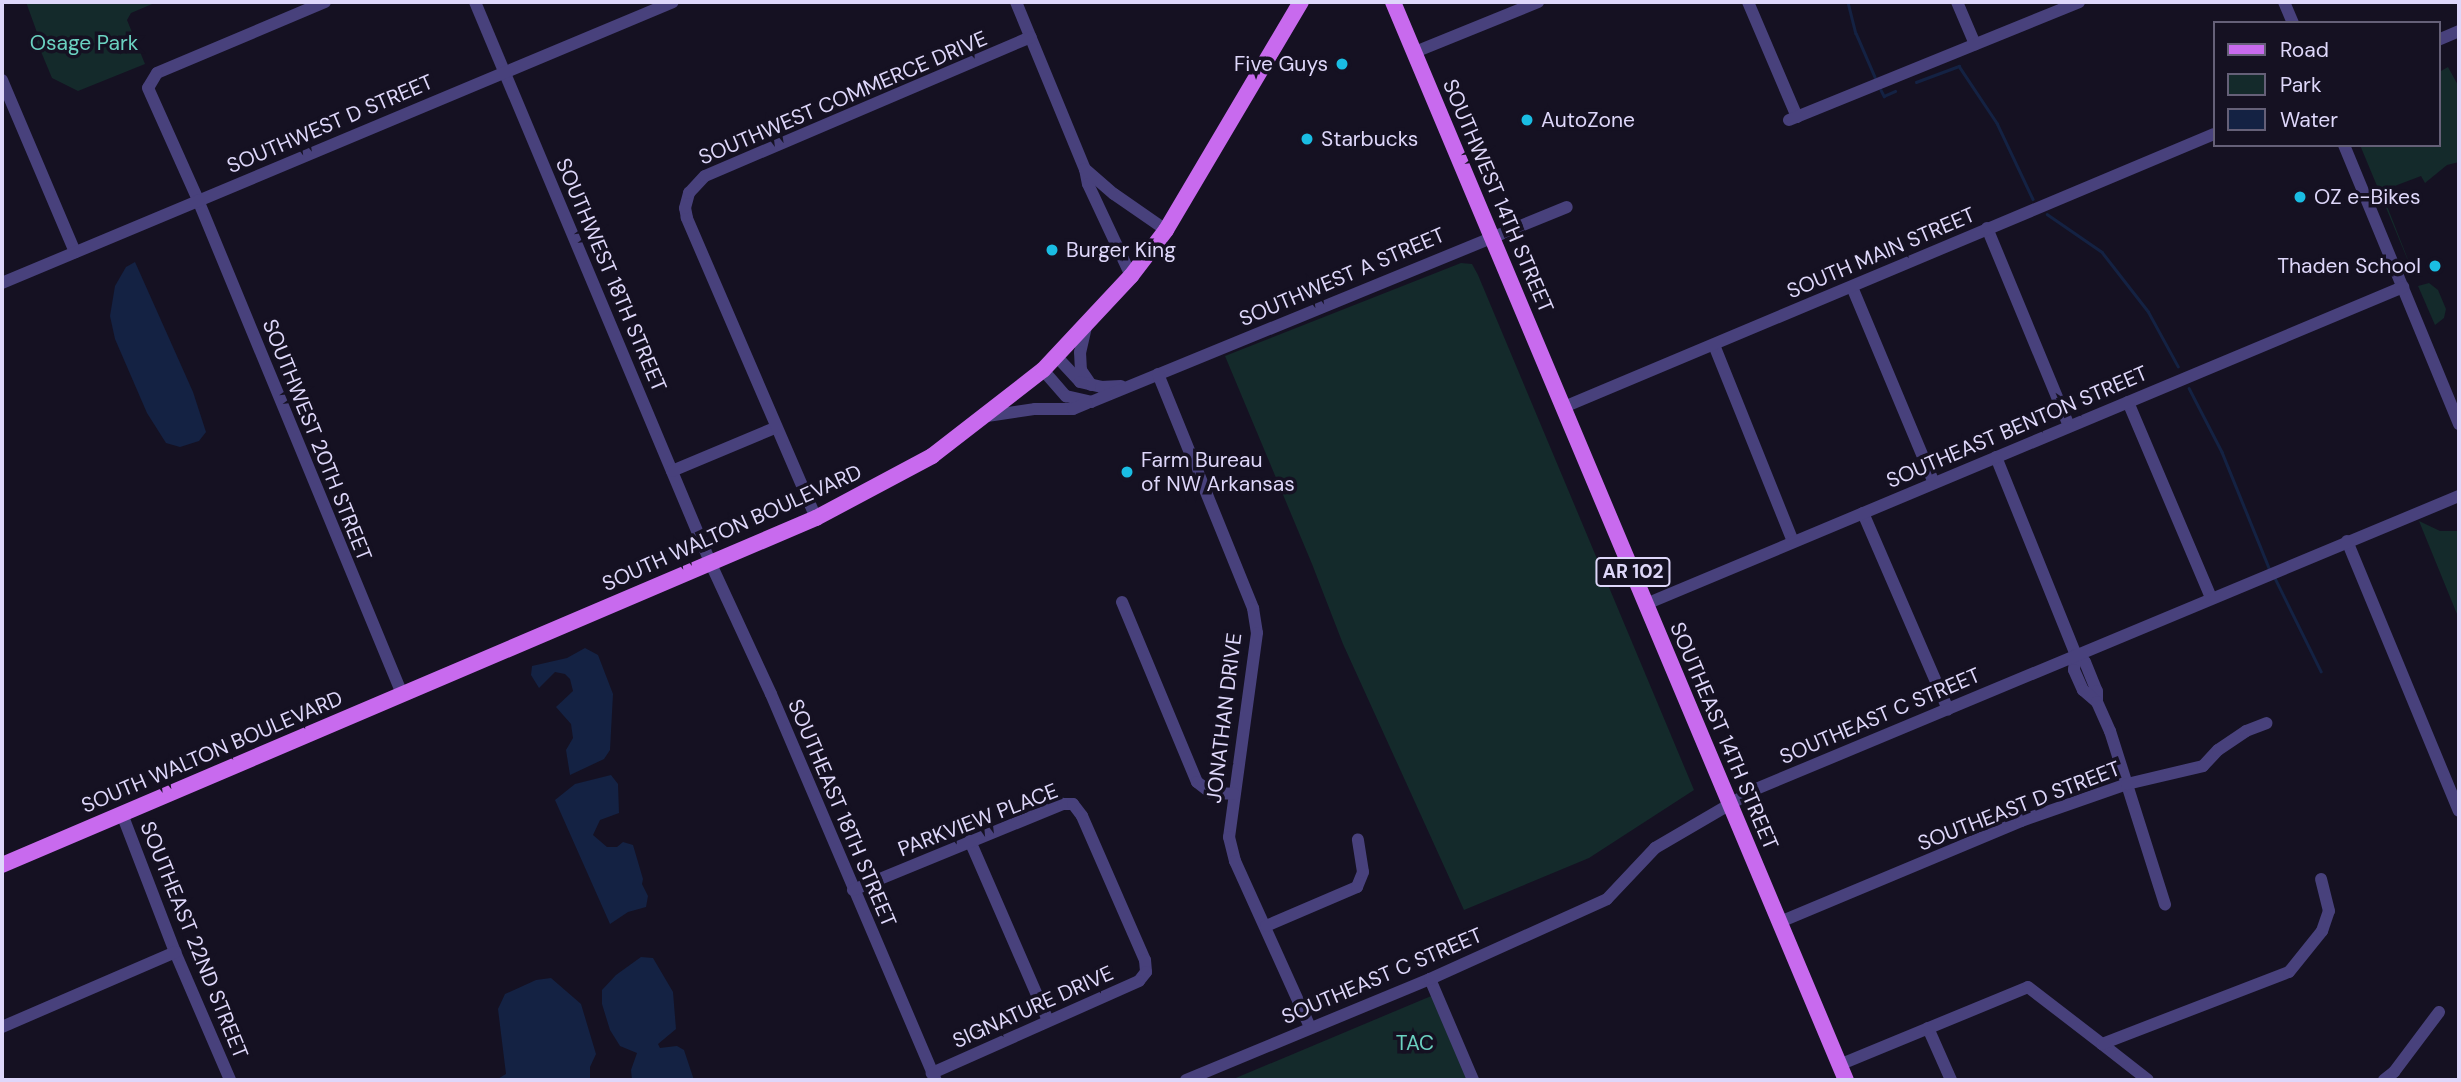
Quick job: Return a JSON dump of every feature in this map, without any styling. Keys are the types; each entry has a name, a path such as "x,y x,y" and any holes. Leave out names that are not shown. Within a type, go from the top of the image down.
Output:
{"main road":[{"name":"SOUTH WALTON BOULEVARD","path":"2,865 816,518 895,478 988,416 1043,370 1131,276 1166,230 1301,2"},
{"name":"SOUTHWEST 14TH STREET","path":"1393,2 1564,407"},
{"name":"SOUTHEAST 14TH STREET","path":"1564,407 1842,1073"}],"street":[{"name":"SOUTHWEST 20TH STREET","path":"325,2 157,73 148,88 198,201 402,694"},
{"name":"SOUTHWEST 18TH STREET","path":"475,2 710,562"},
{"name":"SOUTHWEST D STREET","path":"2,283 673,2"},
{"path":"1016,2 1085,169 1088,184 1131,276"},
{"path":"1415,52 1538,2"},
{"path":"1748,2 1793,119 2079,2"},
{"path":"1957,2 1975,44"},
{"path":"2284,2 2292,21"},
{"path":"2440,39 2459,31"},
{"name":"SOUTHWEST COMMERCE DRIVE","path":"816,518 775,428 687,218 686,201 692,188 705,176 1031,37"},
{"path":"2,80 75,252"},
{"name":"SOUTH MAIN STREET","path":"1564,407 2212,135"},
{"path":"2345,147 2459,424"},
{"path":"1085,169 1114,194 1166,230"},
{"name":"SOUTHWEST A STREET","path":"988,416 1035,409 1073,409 1492,235 1567,207"},
{"path":"1987,228 2069,426"},
{"path":"1852,287 1934,483"},
{"name":"SOUTHEAST BENTON STREET","path":"1646,604 2403,287"},
{"path":"1086,327 1080,352 1082,370 1091,386"},
{"path":"1714,345 1793,542"},
{"path":"1057,357 1080,382 1091,386"},
{"path":"1043,370 1066,396 1091,402"},
{"name":"JONATHAN DRIVE","path":"1158,374 1253,608 1257,633 1229,837 1310,1027"},
{"name":"SOUTHWEST A STREET","path":"1091,386 1132,385"},
{"path":"2128,402 2211,598"},
{"path":"672,471 775,428"},
{"path":"1996,457 2076,655 2085,662 2097,691 2097,702 2110,731 2165,904"},
{"name":"SOUTHEAST C STREET","path":"1186,1080 1430,979 1607,899 1656,848 1756,789 2459,496"},
{"path":"1863,513 1948,709"},
{"path":"2347,541 2459,811"},
{"name":"SOUTHEAST 18TH STREET","path":"710,562 771,694 934,1077"},
{"path":"1122,603 1196,782 1211,793 1234,793"},
{"name":"SOUTHEAST D STREET","path":"1780,922 2021,821 2127,784 2203,766 2246,731 2267,723"},
{"name":"PARKVIEW PLACE","path":"853,890 1063,804 1073,804 1145,960 1146,972"},
{"name":"SOUTHEAST 22ND STREET","path":"122,814 175,952 230,1080"},
{"path":"1266,926 1357,887 1363,872 1358,839"},
{"path":"970,841 1048,1020"},
{"path":"2102,1044 2289,972 2322,931 2329,911 2320,879"},
{"path":"2,1027 175,952"},
{"name":"SIGNATURE DRIVE","path":"934,1077 1048,1020 1139,981 1146,972"},
{"path":"1430,979 1473,1080"},
{"path":"1842,1073 1928,1028 2028,987 2148,1080"},
{"path":"2384,1080 2394,1072 2439,1012"},
{"path":"1928,1028 1951,1080"}],"green space":[{"name":"Osage Park","path":"26,2 157,2 131,13 127,20 145,64 78,91 52,78 37,42 39,38"},
{"path":"2448,67 2459,87 2459,162 2447,165 2425,183 2421,176 2392,187 2394,194 2388,200 2387,206 2414,275 2361,147 2440,147 2441,71"},
{"path":"1461,263 1472,264 1478,275 1694,790 1589,858 1464,910 1343,644 1225,356"},
{"path":"2429,283 2438,290 2446,309 2444,318 2435,325 2418,286"},
{"path":"2419,521 2440,531 2459,531 2459,619"},
{"name":"TAC","path":"1436,994 1473,1080 1231,1080"}],"water":[{"path":"135,262 193,392 206,432 199,441 180,447 166,443 147,413 115,339 110,316 115,286 126,267"},
{"path":"585,648 598,655 613,694 610,750 604,759 570,775 566,750 573,738 571,724 556,707 573,691 570,679 565,674 555,672 539,688 531,675 532,666 567,658"},
{"path":"611,775 618,784 619,813 600,820 593,835 607,847 617,847 623,842 633,845 642,884 648,896 646,907 628,912 610,924 555,800 575,784"},
{"path":"641,957 653,958 673,992 676,1029 658,1044 660,1048 677,1046 684,1050 694,1080 632,1080 631,1070 637,1053 620,1046 610,1030 602,1004 602,990 616,975"},
{"path":"551,978 581,1004 596,1054 590,1067 590,1080 496,1080 506,1074 498,1009 505,994 536,980"}],"waterway":[{"path":"1848,2 1856,33 1875,77"},
{"path":"1916,82 1959,66 1997,123 2033,199"},
{"path":"1881,90 1884,96 1895,91"},
{"path":"2047,214 2102,252 2148,311 2178,366"},
{"path":"2189,388 2222,452 2269,568"},
{"path":"2275,578 2321,671"}],"place":[{"name":"Five Guys","path":"1342,64"},
{"name":"AutoZone","path":"1527,120"},
{"name":"Starbucks","path":"1307,139"},
{"name":"OZ e-Bikes","path":"2300,197"},
{"name":"Burger King","path":"1052,250"},
{"name":"Thaden School","path":"2435,266"},
{"name":"Farm Bureau of NW Arkansas","path":"1127,472"}]}
